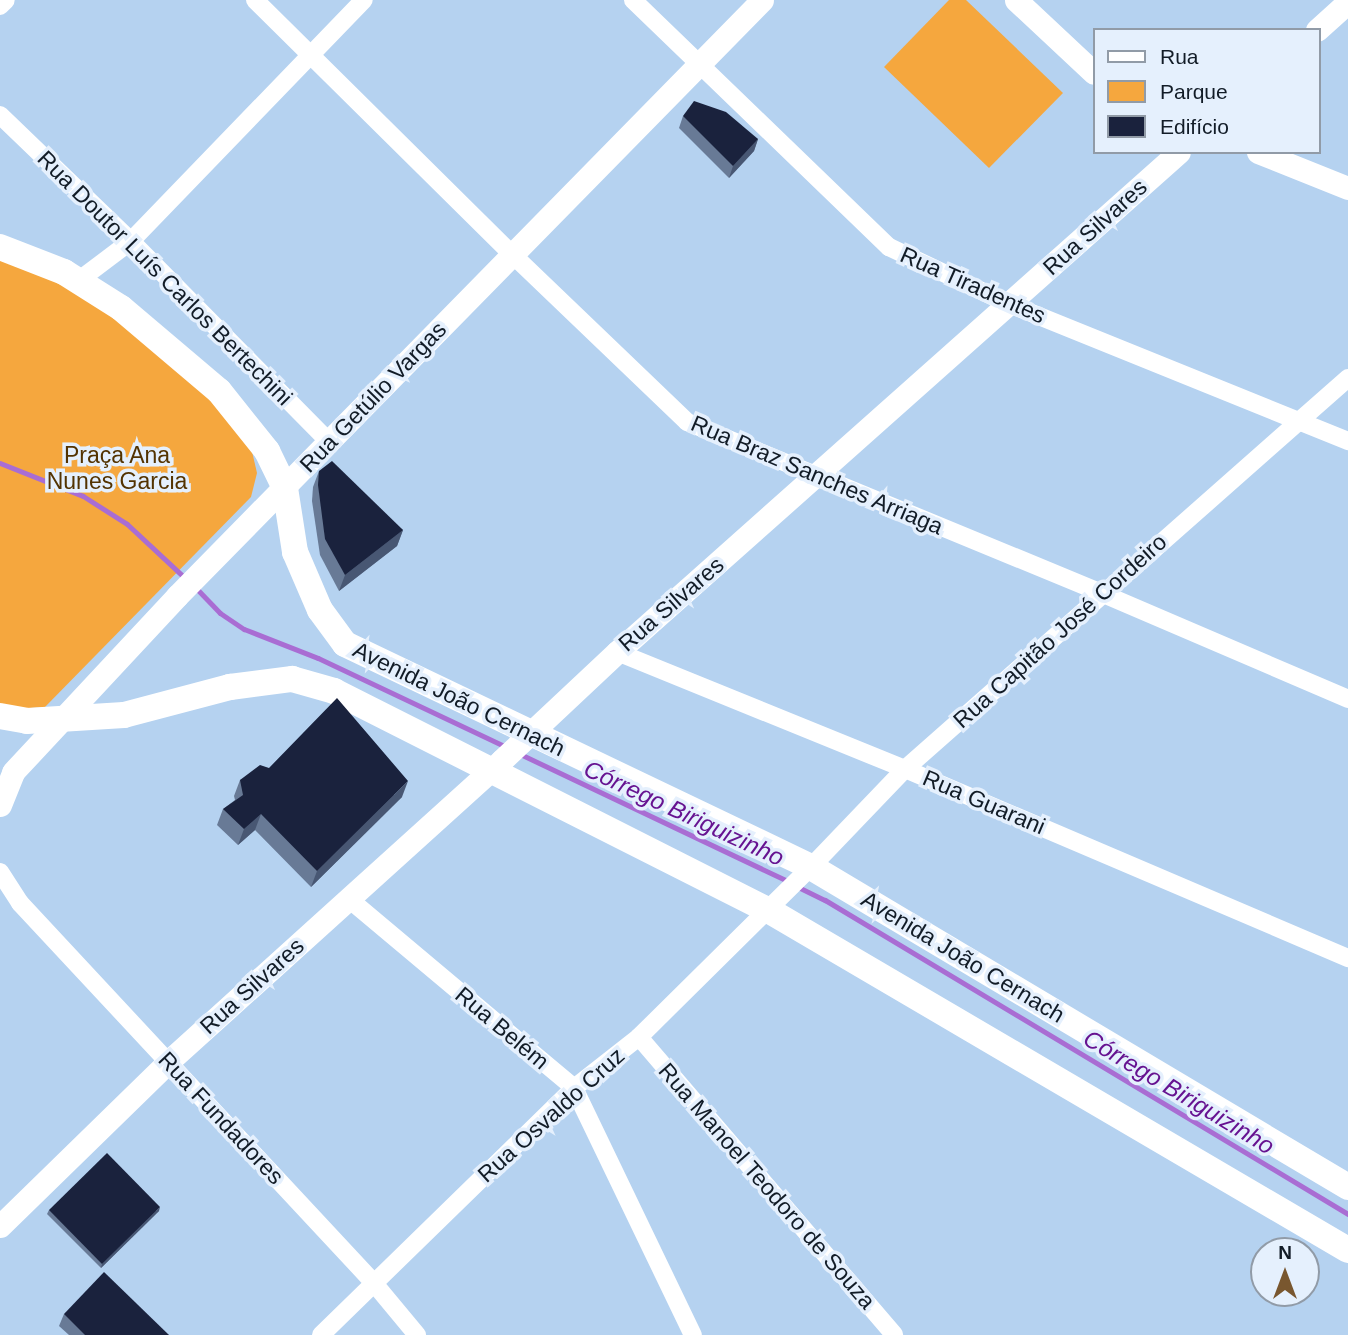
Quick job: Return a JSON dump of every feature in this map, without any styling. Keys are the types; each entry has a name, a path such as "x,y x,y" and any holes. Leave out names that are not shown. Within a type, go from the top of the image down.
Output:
{"main road":[{"name":"Avenida João Cernach","path":"0,247 64,272 121,308 219,391 267,451 285,488 295,552 320,610 345,644 526,739 807,871 1348,1187"},
{"path":"0,716 27,721 124,715 230,687 292,679 334,691 497,765 775,903 1348,1250"}],"street":[{"path":"0,6 6,0"},
{"name":"Rua Braz Sanches Arriaga","path":"255,0 513,255 687,422 1101,593 1348,699"},
{"path":"78,281 131,241 364,0"},
{"name":"Rua Tiradentes","path":"633,0 889,247 1009,304 1348,441"},
{"name":"Rua Getúlio Vargas","path":"0,805 13,772 207,564 285,488 762,0"},
{"path":"1016,0 1092,71"},
{"path":"1319,28 1348,2"},
{"name":"Rua Doutor Luís Carlos Bertechini","path":"0,115 131,241 329,442"},
{"name":"Rua Silvares","path":"0,1226 169,1062 526,739 617,652 1177,154"},
{"path":"1263,154 1348,188"},
{"name":"Rua Capitão José Cordeiro","path":"775,903 905,769 1101,593 1348,378"},
{"name":"Rua Guarani","path":"617,652 905,769 1348,958"},
{"name":"Rua Fundadores","path":"0,872 20,903 373,1282 417,1335"},
{"name":"Rua Fundadores","path":"0,893 20,903"},
{"name":"Rua Belém","path":"349,899 574,1088 693,1335"},
{"name":"Rua Osvaldo Cruz","path":"321,1335 574,1088 639,1037 775,903"},
{"name":"Rua Manoel Teodoro de Souza","path":"639,1037 894,1335"}],"green space":[{"path":"949,0 966,0 1063,93 989,168 884,67"},
{"name":"Praça Ana Nunes Garcia","path":"0,254 63,280 189,374 251,447 257,473 251,497 45,707 16,709 0,706"}],"building":[{"path":"694,101 726,112 758,139 733,166 683,116"},
{"path":"332,461 403,530 345,575 325,539 318,485 319,471"},
{"path":"337,698 408,781 317,871 261,814 244,829 223,809 243,795 240,780 260,765 269,768"},
{"path":"107,1153 160,1207 102,1264 49,1210"},
{"path":"104,1272 169,1335 85,1335 64,1314"}],"waterway":[{"name":"Córrego Biriguizinho","path":"0,463 83,496 127,524 185,578"},
{"name":"Córrego Biriguizinho","path":"195,587 220,613 244,629 318,658 508,748"},
{"name":"Córrego Biriguizinho","path":"520,754 789,882"},
{"name":"Córrego Biriguizinho","path":"798,887 825,900 1348,1214"}]}
